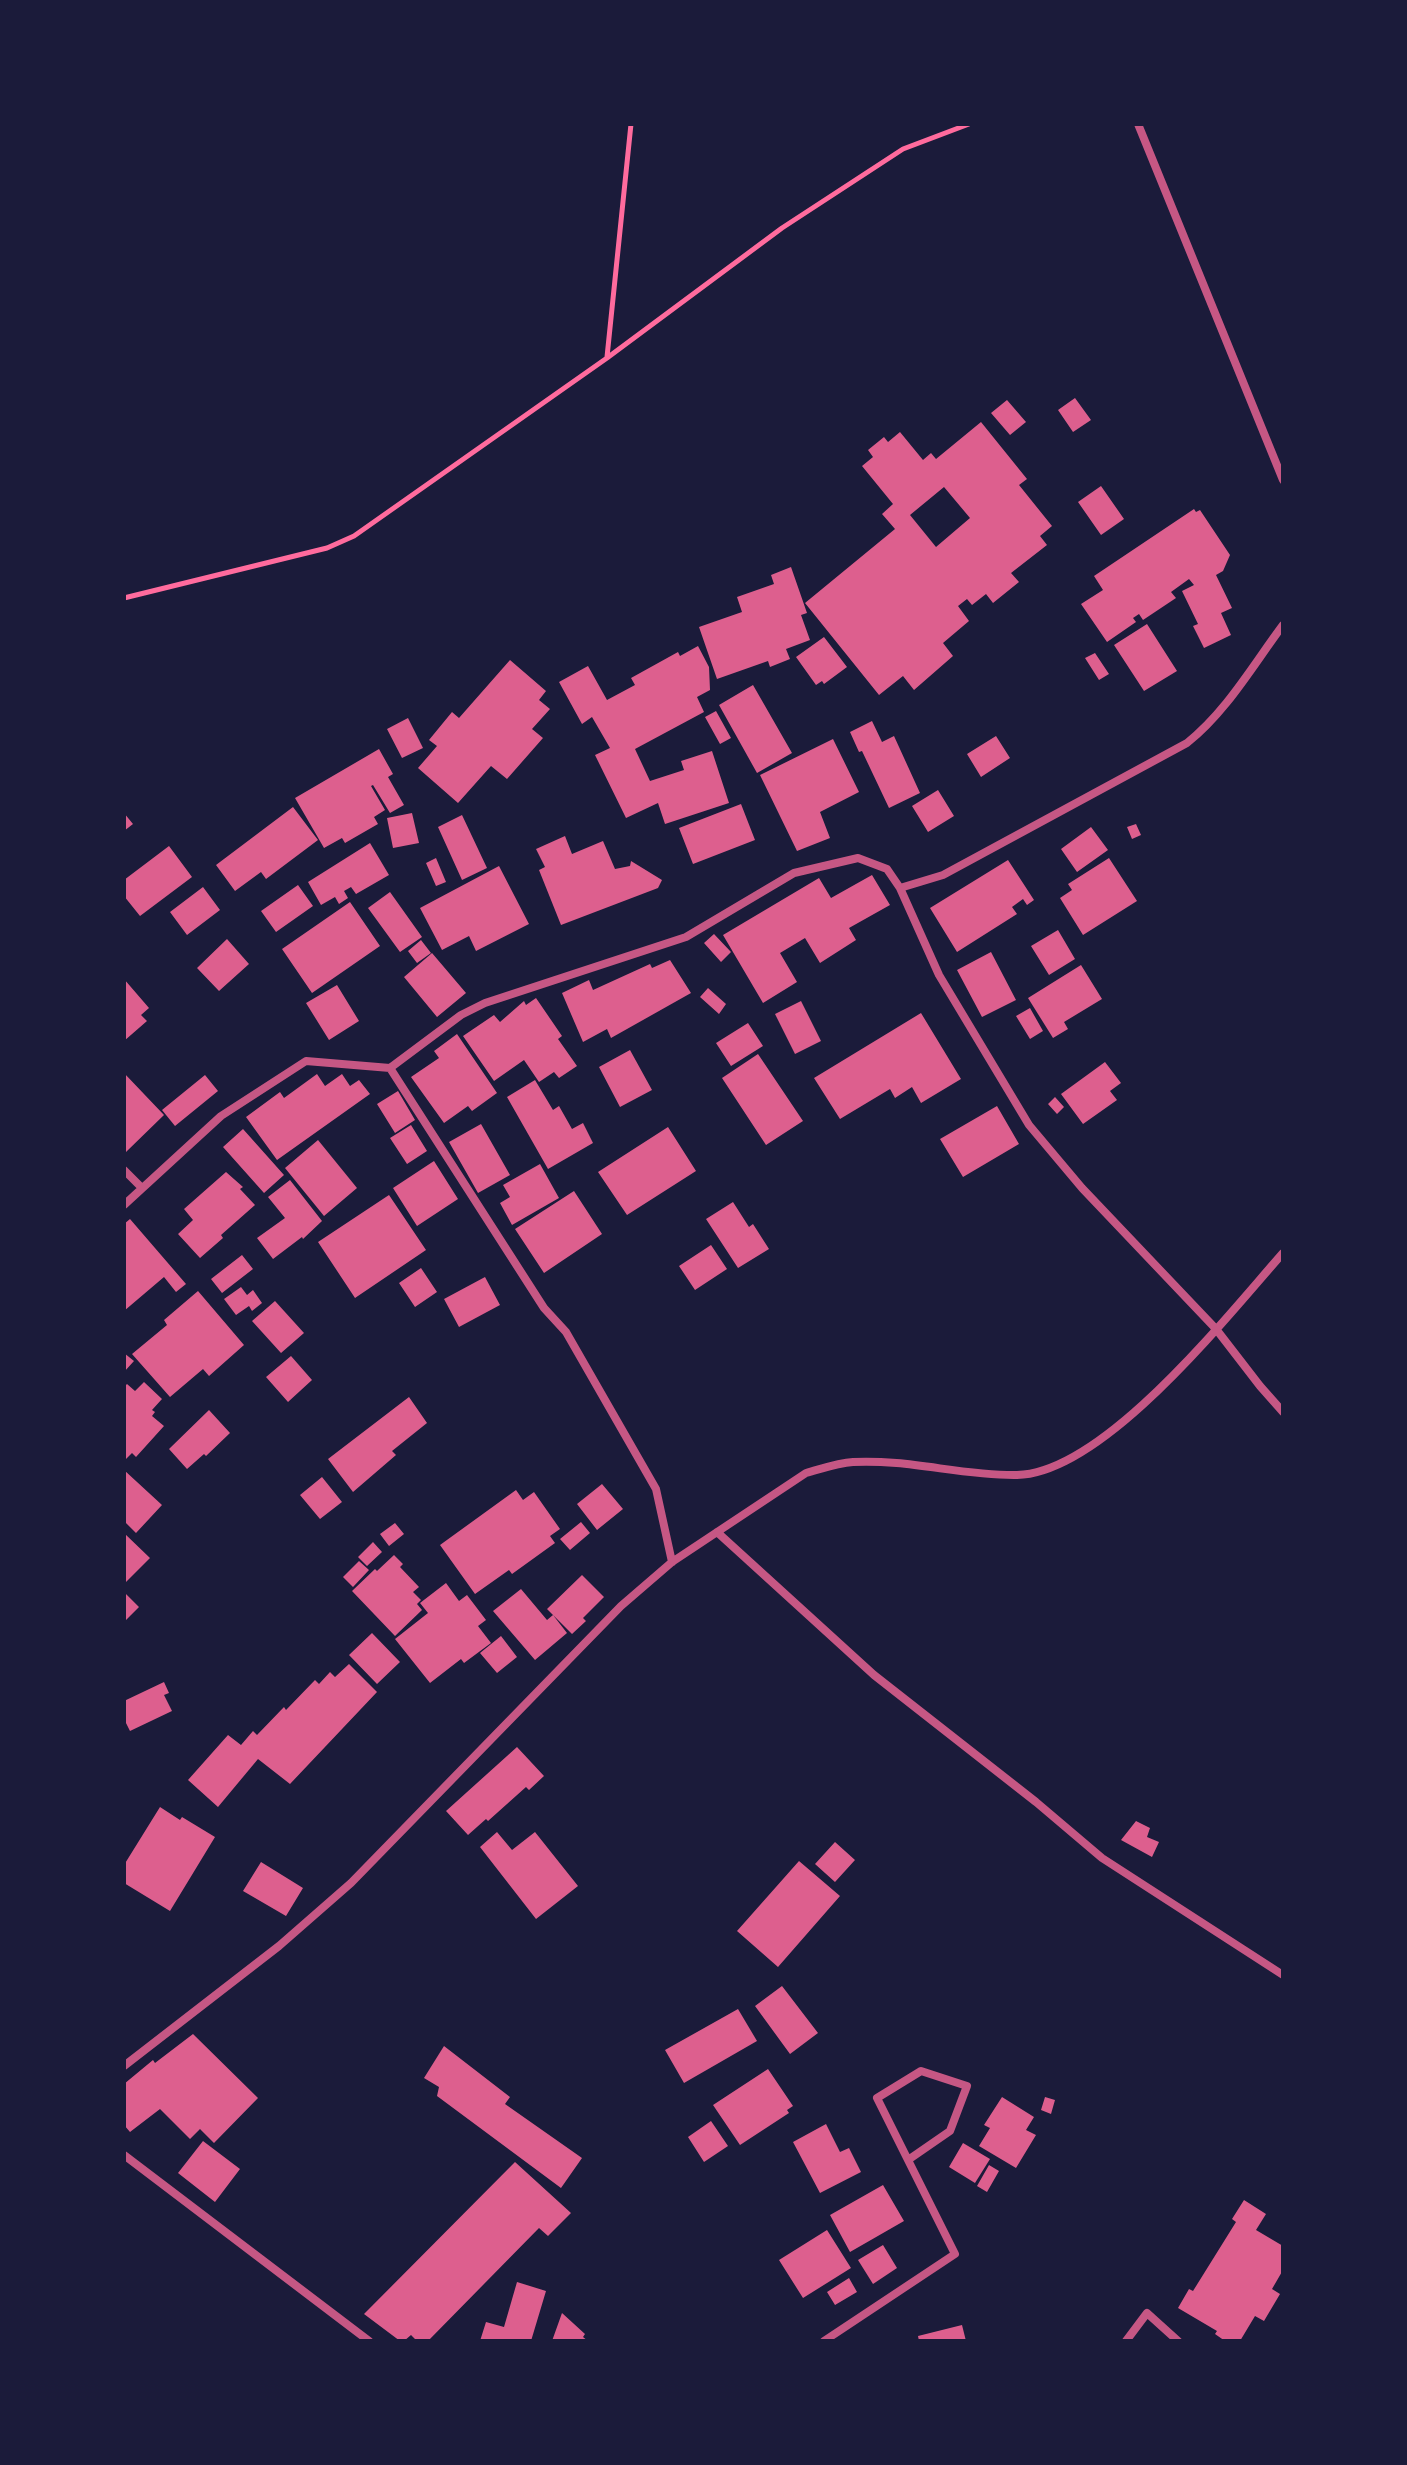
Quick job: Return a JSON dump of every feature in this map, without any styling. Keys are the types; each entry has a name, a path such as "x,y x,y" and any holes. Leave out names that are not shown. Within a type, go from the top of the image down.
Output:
{"street":[{"path":"1138,124 1283,480"},
{"path":"900,888 943,875 1187,743 1207,727 1283,625"},
{"path":"124,1205 221,1116 306,1061 390,1068 461,1015 485,1003 686,937 794,873 858,858 887,869 900,888 939,975 1029,1125 1082,1188 1216,1329 1283,1412"},
{"path":"390,1068 544,1308 566,1332 656,1489 672,1562"},
{"path":"124,1170 142,1188"},
{"path":"124,2066 279,1946 351,1883 621,1606 672,1562 806,1473 829,1466 853,1462 884,1463 1019,1475 1041,1472 1063,1464 1140,1409 1283,1253"},
{"path":"717,1532 874,1675 1102,1858 1283,1975"},
{"path":"824,2341 955,2254 908,2160 877,2098 921,2071 967,2086 950,2131 908,2160"},
{"path":"124,2155 369,2341"},
{"path":"1126,2341 1147,2313 1178,2341"}],"path":[{"path":"607,358 631,124"},
{"path":"124,598 327,548 354,536 607,358 782,228 903,149 969,124"}],"building":[{"path":"1075,398 1091,420 1073,432 1058,410"},
{"path":"1007,400 1026,422 1010,435 991,413"},
{"path":"981,422 1027,479 1019,485 1052,526 1040,536 1047,545 1011,573 1019,582 993,603 986,594 972,605 967,599 958,606 969,621 943,643 953,656 914,690 903,676 879,695 805,603 895,529 882,514 893,504 862,466 873,457 868,450 884,437 888,442 900,432 923,460 931,453 936,459","holes":["944,487 970,518 936,547 910,515"]},
{"path":"1101,486 1124,519 1101,535 1078,502"},
{"path":"1194,509 1196,512 1200,510 1230,555 1223,571 1216,575 1232,608 1221,613 1231,635 1204,648 1193,626 1198,624 1182,591 1194,585 1189,579 1171,592 1176,598 1143,620 1139,614 1133,618 1136,622 1107,642 1081,604 1103,590 1094,576"},
{"path":"791,567 807,613 801,615 810,640 786,649 790,659 770,667 768,661 717,679 699,627 742,612 737,597 774,584 771,575"},
{"path":"1147,624 1177,671 1144,691 1114,645"},
{"path":"824,637 847,667 824,684 822,681 816,685 796,657"},
{"path":"698,646 709,667 710,690 697,697 704,712 635,749 650,781 684,770 681,761 712,751 729,803 665,824 658,803 626,818 595,755 610,748 592,717 582,724 559,682 588,666 607,700 635,685 631,678 678,652 680,656"},
{"path":"1095,653 1109,674 1099,680 1085,658"},
{"path":"510,660 546,691 539,700 550,709 532,729 543,738 507,779 491,766 458,803 418,768 437,746 429,740 452,712 459,718"},
{"path":"753,685 792,753 757,773 719,705"},
{"path":"716,711 731,738 720,744 705,717"},
{"path":"408,718 423,748 402,758 387,729"},
{"path":"872,721 882,742 894,736 920,793 889,808 850,732"},
{"path":"996,736 1010,758 981,777 967,754"},
{"path":"833,739 859,792 820,812 830,838 797,851 760,775"},
{"path":"379,749 393,774 388,777 404,805 390,813 371,786 385,810 374,817 378,824 345,843 342,838 324,848 295,798"},
{"path":"938,790 954,816 928,832 912,806"},
{"path":"741,804 755,840 693,864 679,828"},
{"path":"293,807 318,840 266,879 261,872 235,891 216,865"},
{"path":"124,813 133,824 124,831"},
{"path":"412,813 419,843 393,848 387,818"},
{"path":"462,815 487,868 462,880 438,827"},
{"path":"1136,824 1141,835 1132,839 1127,827"},
{"path":"1091,827 1108,850 1077,872 1061,849"},
{"path":"565,836 572,854 603,841 615,869 630,866 631,861 662,880 658,888 561,925 539,870 545,867 536,849"},
{"path":"370,843 389,875 356,894 351,887 344,891 348,898 339,904 335,897 321,905 308,882"},
{"path":"169,846 192,877 140,916 124,896 124,880"},
{"path":"436,858 446,882 436,886 426,863"},
{"path":"1109,858 1137,901 1083,935 1060,898 1072,890 1068,884"},
{"path":"1008,860 1034,900 1027,905 1023,899 1012,907 1017,914 957,952 930,908"},
{"path":"499,866 529,924 476,951 469,936 442,950 420,908"},
{"path":"872,875 890,905 849,928 856,940 820,963 805,938 780,953 797,982 763,1003 723,935 819,878 831,898"},
{"path":"298,885 313,906 276,932 261,911"},
{"path":"203,887 220,910 187,935 170,912"},
{"path":"390,892 422,937 400,952 368,908"},
{"path":"350,902 380,946 312,993 282,949"},
{"path":"1058,930 1075,959 1049,975 1031,946"},
{"path":"714,934 731,952 721,962 704,943"},
{"path":"227,939 249,964 219,991 197,968"},
{"path":"421,940 431,953 417,963 408,951"},
{"path":"991,952 1016,1000 982,1017 957,970"},
{"path":"432,953 466,993 437,1017 404,977"},
{"path":"670,960 691,993 611,1038 607,1029 583,1042 562,993 589,980 593,990 650,964 652,968"},
{"path":"1081,965 1102,999 1064,1022 1068,1029 1053,1038 1028,998"},
{"path":"124,979 149,1008 141,1015 147,1021 124,1041"},
{"path":"337,985 359,1021 329,1040 306,1003"},
{"path":"708,988 726,1004 719,1014 700,997"},
{"path":"536,998 562,1036 558,1039 577,1066 559,1078 554,1072 539,1082 524,1060 494,1081 463,1036 494,1015 500,1022 524,1001 526,1005"},
{"path":"801,1001 821,1041 795,1054 775,1014"},
{"path":"1030,1008 1043,1031 1030,1039 1016,1016"},
{"path":"921,1013 961,1079 921,1103 912,1087 895,1098 890,1089 840,1119 814,1078"},
{"path":"748,1023 763,1046 731,1066 716,1043"},
{"path":"457,1034 497,1093 472,1111 468,1106 444,1123 411,1077 439,1058 434,1051"},
{"path":"630,1050 652,1090 620,1107 599,1067"},
{"path":"758,1054 803,1121 766,1145 722,1078"},
{"path":"1105,1062 1121,1083 1110,1091 1117,1100 1083,1124 1061,1094"},
{"path":"124,1073 164,1115 126,1152 124,1150"},
{"path":"317,1074 325,1086 342,1074 350,1086 359,1080 370,1094 277,1160 246,1117 280,1092 284,1098"},
{"path":"205,1075 218,1091 175,1126 162,1110"},
{"path":"535,1080 553,1110 559,1106 572,1129 583,1123 593,1143 548,1169 507,1097"},
{"path":"398,1091 415,1120 395,1133 377,1104"},
{"path":"1055,1097 1064,1107 1057,1114 1048,1104"},
{"path":"997,1106 1019,1144 963,1177 940,1139"},
{"path":"481,1124 510,1175 478,1193 449,1142"},
{"path":"411,1125 427,1151 407,1164 390,1138"},
{"path":"668,1127 696,1171 627,1215 598,1172"},
{"path":"243,1129 284,1175 264,1193 223,1147"},
{"path":"318,1140 357,1188 324,1216 285,1168"},
{"path":"434,1161 458,1199 417,1226 393,1188"},
{"path":"540,1164 559,1198 512,1225 500,1203 510,1197 503,1185"},
{"path":"226,1172 243,1187 240,1189 255,1205 200,1258 178,1234 193,1220 184,1209"},
{"path":"290,1180 322,1221 303,1239 273,1259 257,1238 285,1218 268,1197"},
{"path":"574,1191 602,1234 544,1273 515,1229"},
{"path":"389,1195 426,1250 355,1298 318,1242"},
{"path":"733,1202 749,1227 753,1224 769,1249 738,1268 706,1219"},
{"path":"130,1219 186,1284 176,1292 164,1277 124,1311 124,1224"},
{"path":"711,1245 727,1269 695,1290 679,1266"},
{"path":"242,1255 253,1269 222,1293 211,1279"},
{"path":"421,1268 437,1292 415,1307 399,1283"},
{"path":"485,1277 500,1305 459,1327 444,1299"},
{"path":"241,1287 247,1295 253,1290 262,1303 252,1311 249,1306 236,1315 224,1299"},
{"path":"198,1291 244,1345 209,1376 203,1369 170,1397 132,1354 167,1325 164,1320"},
{"path":"275,1301 304,1333 281,1353 252,1321"},
{"path":"124,1353 134,1361 124,1372"},
{"path":"291,1356 312,1380 288,1402 266,1377"},
{"path":"144,1382 162,1399 152,1410 155,1412 152,1416 164,1426 136,1457 132,1453 124,1461 124,1387 127,1384 135,1391"},
{"path":"409,1397 427,1423 392,1451 396,1455 353,1492 328,1459"},
{"path":"209,1410 230,1433 187,1469 169,1449"},
{"path":"124,1470 162,1505 136,1533 124,1521"},
{"path":"322,1477 342,1502 320,1519 300,1495"},
{"path":"602,1484 623,1509 597,1530 577,1504"},
{"path":"516,1490 523,1500 534,1492 560,1529 550,1536 555,1543 512,1574 509,1570 475,1594 440,1545"},
{"path":"581,1522 590,1533 570,1550 560,1539"},
{"path":"395,1523 404,1534 389,1546 380,1534"},
{"path":"124,1533 150,1558 124,1584"},
{"path":"373,1542 382,1552 367,1566 358,1557"},
{"path":"394,1555 403,1564 400,1567 419,1587 413,1592 421,1600 417,1604 422,1610 395,1636 352,1591"},
{"path":"359,1561 369,1570 353,1587 343,1577"},
{"path":"582,1575 604,1597 572,1634 547,1609"},
{"path":"446,1583 459,1601 467,1595 486,1620 478,1626 491,1643 464,1663 461,1659 430,1683 395,1639 428,1613 420,1603"},
{"path":"521,1589 547,1620 553,1615 567,1633 535,1660 493,1611"},
{"path":"124,1592 139,1607 124,1622"},
{"path":"372,1633 400,1662 377,1684 349,1655"},
{"path":"501,1636 517,1657 497,1673 480,1653"},
{"path":"349,1664 377,1692 290,1784 258,1759 218,1807 188,1780 228,1735 241,1745 253,1731 257,1735 284,1707 286,1710 315,1680 319,1684 330,1672 335,1677"},
{"path":"164,1682 169,1693 164,1695 172,1711 130,1731 124,1719 124,1701"},
{"path":"517,1747 544,1776 468,1835 446,1811"},
{"path":"160,1807 215,1837 170,1911 124,1883 124,1865"},
{"path":"1136,1821 1150,1828 1147,1837 1159,1842 1152,1857 1121,1840"},
{"path":"497,1832 512,1850 535,1832 578,1886 536,1919 480,1847"},
{"path":"835,1842 855,1860 835,1882 815,1864"},
{"path":"799,1861 840,1896 778,1967 737,1931"},
{"path":"261,1862 303,1888 286,1916 243,1891"},
{"path":"782,1986 818,2033 790,2054 755,2006"},
{"path":"738,2009 757,2041 684,2083 665,2050"},
{"path":"193,2034 258,2098 214,2143 200,2129 190,2139 160,2109 130,2132 124,2125 124,2084 153,2060 155,2063"},
{"path":"444,2046 510,2097 505,2104 582,2158 561,2188 437,2096 439,2087 424,2078"},
{"path":"768,2069 793,2106 787,2110 789,2113 740,2145 713,2105"},
{"path":"1002,2097 1034,2117 1026,2130 1036,2135 1016,2168 979,2146 990,2128 984,2125"},
{"path":"1045,2097 1055,2100 1051,2114 1041,2110"},
{"path":"711,2121 728,2146 704,2162 688,2137"},
{"path":"826,2124 840,2152 849,2148 861,2172 820,2193 793,2142"},
{"path":"203,2141 240,2169 215,2202 178,2173"},
{"path":"963,2143 990,2159 975,2183 949,2167"},
{"path":"515,2162 571,2213 548,2236 539,2228 428,2341 417,2341 411,2335 400,2341 364,2314"},
{"path":"989,2165 999,2171 987,2192 977,2186"},
{"path":"883,2185 904,2221 850,2252 830,2215"},
{"path":"1244,2200 1266,2214 1256,2230 1283,2246 1283,2270 1272,2289 1280,2294 1264,2321 1255,2316 1240,2341 1225,2341 1215,2334 1217,2331 1178,2308 1189,2289 1193,2291 1236,2222 1232,2219"},
{"path":"827,2230 851,2268 803,2298 779,2260"},
{"path":"883,2245 897,2268 873,2284 858,2260"},
{"path":"849,2278 857,2292 835,2305 827,2292"},
{"path":"517,2282 546,2291 531,2341 480,2341 486,2322 504,2327"},
{"path":"562,2313 585,2334 583,2337 588,2341 552,2341"},
{"path":"962,2325 966,2341 919,2341 918,2336"}]}
